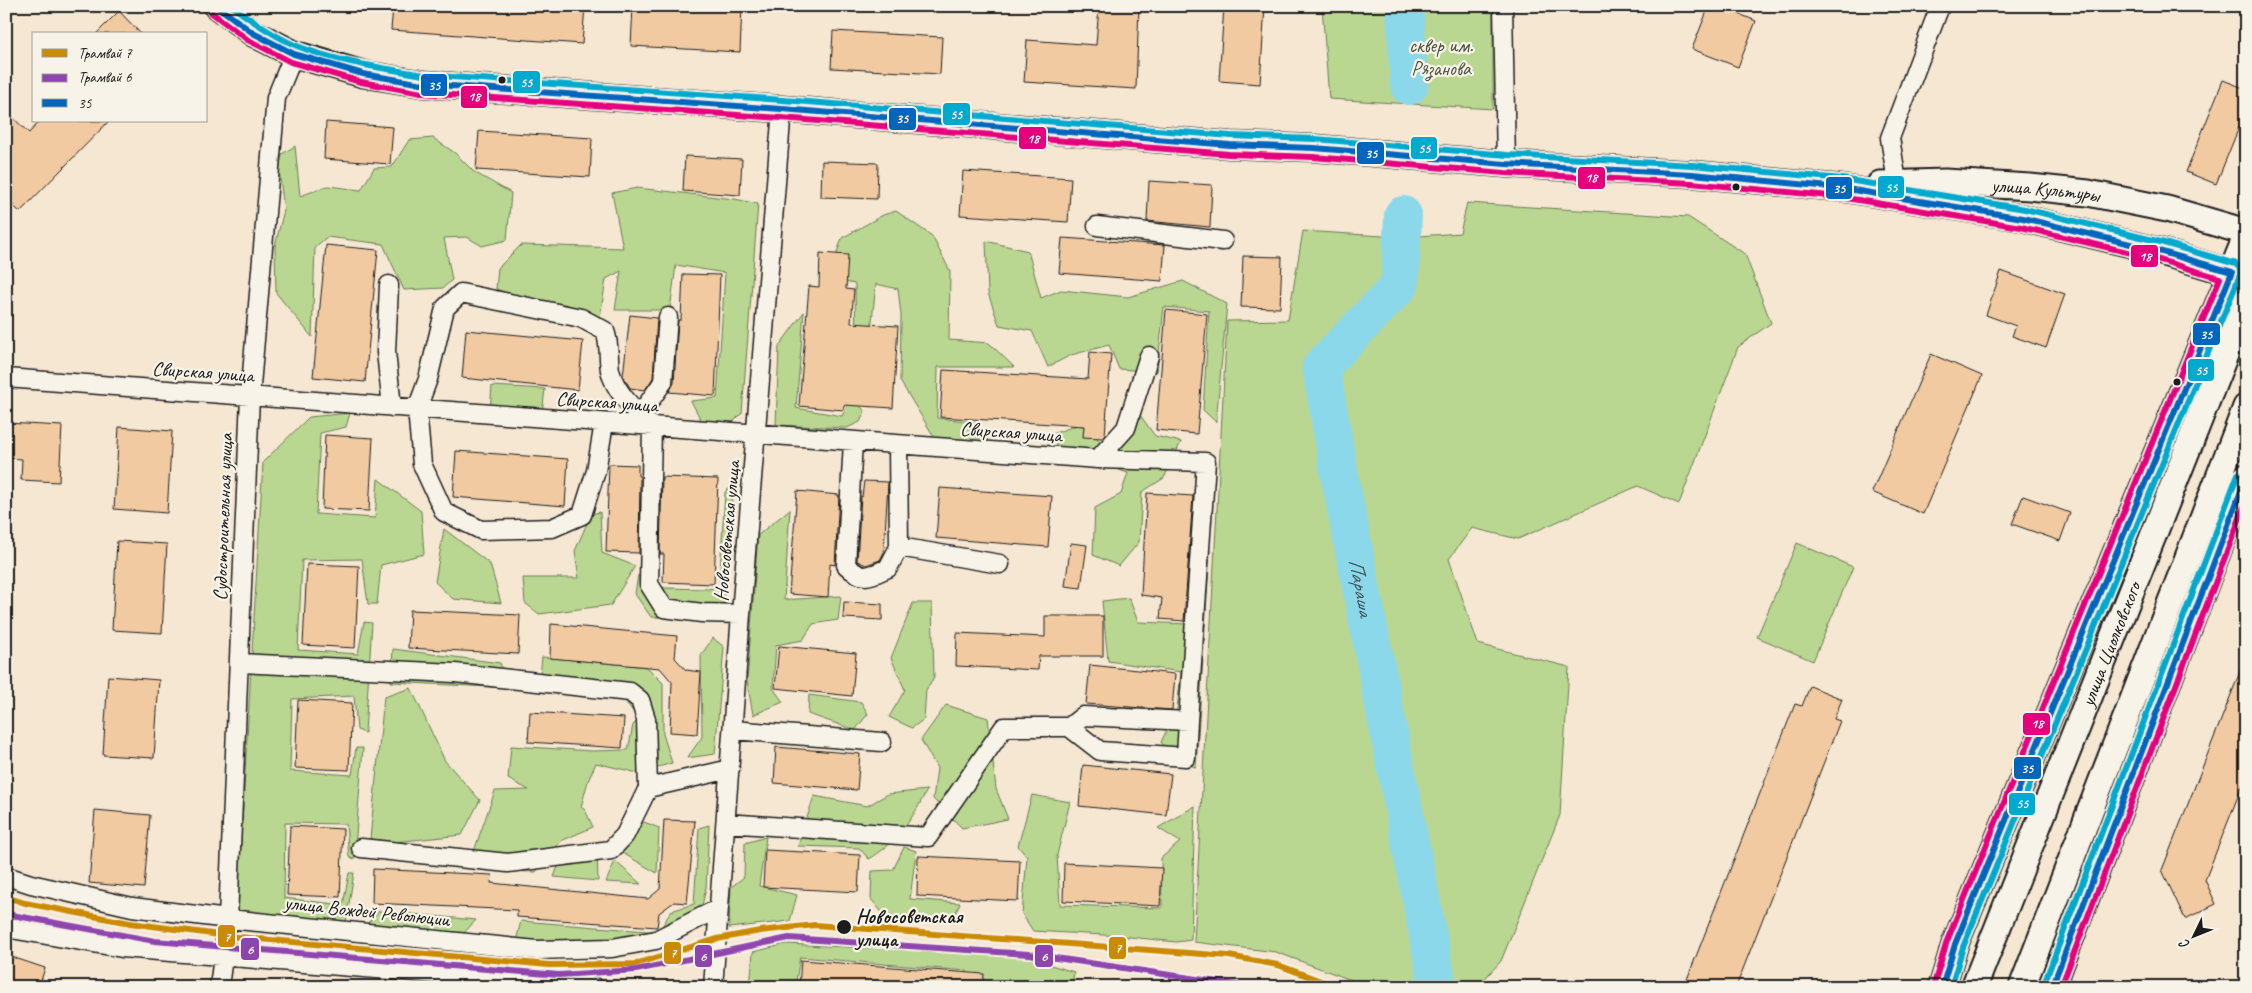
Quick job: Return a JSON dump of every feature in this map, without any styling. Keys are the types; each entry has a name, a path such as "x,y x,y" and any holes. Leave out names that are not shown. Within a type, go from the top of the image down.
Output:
{"main road":[{"name":"улица Культуры","path":"216,6 254,33 294,54 364,74 423,84 782,109 1204,143 1314,148 1506,164 1692,174 1840,188 2023,218 2155,250 2239,274"},
{"name":"улица Культуры","path":"1840,188 1897,182 1945,182 2030,187 2088,193 2167,209 2246,232"},
{"path":"1942,987 1956,944 2082,638 2239,274 2246,237"},
{"name":"улица Циолковского","path":"1974,987 2246,302"},
{"name":"улица Циолковского","path":"2022,987 2246,407"},
{"path":"2052,987 2246,477"}],"street":[{"path":"1502,6 1506,164"},
{"path":"1897,182 1890,138 1940,6"},
{"name":"Судостроительная улица","path":"220,987 228,919 250,396 276,98 294,54"},
{"name":"Новосоветская улица","path":"713,987 782,109"},
{"path":"1097,226 1223,241"},
{"path":"389,285 386,352 392,407"},
{"path":"604,423 596,471 582,515 552,528 480,530 444,512 422,464 417,409 430,371 445,308 461,294 582,318 605,331 608,338 610,372 624,398 646,421"},
{"path":"668,317 663,382 646,421 649,584 664,608 702,613 741,614"},
{"path":"1098,459 1126,428 1149,356"},
{"name":"Свирская улица","path":"6,378 604,423 646,421 756,434 853,442 1098,459 1206,462 1188,721"},
{"path":"853,442 846,565 856,574 868,576 888,568 898,547 898,445"},
{"path":"898,547 1000,564"},
{"path":"239,663 455,673 630,692 640,700 646,719 648,788 625,835 611,850 508,863 361,848"},
{"path":"726,822 928,837 1004,727 1070,727 1100,750 1186,757 1188,721 1083,716 1070,727"},
{"path":"733,730 882,742"},
{"path":"648,788 730,769"},
{"name":"улица Вождей Революции","path":"6,876 31,884 132,907 228,919 546,949 612,948 656,940 719,908"},
{"path":"6,926 17,930 122,948 225,955 594,987"}],"green space":[{"name":"сквер им. Рязанова","path":"1322,6 1493,6 1493,109 1329,99"},
{"path":"433,138 455,153 474,172 511,193 507,240 482,246 467,237 444,238 452,280 443,288 404,290 383,244 327,237 315,247 312,337 276,293 275,246 284,210 279,170 282,154 295,146 300,196 328,186 361,190 374,168 392,167 409,140"},
{"path":"637,188 735,199 758,204 742,413 732,423 701,420 691,401 717,398 725,273 676,265 670,310 615,310 621,271 606,279 599,324 570,326 551,309 496,289 498,268 521,245 623,248 612,193"},
{"path":"1467,203 1688,217 1745,254 1771,323 1738,347 1679,504 1638,486 1518,539 1472,528 1449,559 1478,644 1569,667 1560,815 1501,961 1477,987 1442,987 1324,368 1402,287 1406,237 1460,233"},
{"path":"896,211 932,236 950,271 949,340 989,343 1014,367 938,367 937,418 976,422 991,445 936,440 900,381 901,315 898,289 876,284 869,348 856,346 855,284 828,279 842,238 883,215"},
{"path":"1303,231 1398,237 1396,284 1318,367 1435,987 1370,987 1276,952 1194,942 1227,321 1288,320"},
{"path":"986,241 1028,251 1041,298 1061,290 1128,297 1183,281 1227,304 1216,422 1203,410 1209,311 1164,307 1157,372 1119,369 1109,345 1071,355 1048,367 1032,331 999,325 988,293"},
{"path":"804,312 796,408 842,416 849,402 857,403 865,411 860,422 847,428 776,425 779,346"},
{"path":"492,386 545,389 542,413 490,410"},
{"path":"350,413 346,427 320,433 316,514 375,518 378,479 421,511 424,554 381,565 377,604 368,604 362,559 302,560 298,650 358,654 364,622 372,623 365,733 357,730 354,696 292,699 290,771 352,775 356,748 363,748 354,860 349,857 346,824 285,823 284,898 343,905 349,873 354,873 346,922 237,911 263,462 309,417"},
{"path":"1140,415 1155,436 1181,442 1164,478 1142,492 1139,542 1119,566 1093,555 1095,508 1121,494 1128,473 1056,449 1055,433 1080,424 1103,443 1122,444"},
{"path":"733,485 723,608 701,618 651,617 635,594 638,575 665,588 708,589 719,587 725,492"},
{"path":"790,509 784,600 841,596 838,620 813,624 803,640 776,645 773,688 783,702 753,715 747,681 758,535"},
{"path":"600,512 602,553 635,566 611,605 539,614 525,603 523,578 579,578 575,551 591,514"},
{"path":"444,529 490,564 501,603 453,599 435,582"},
{"path":"1797,543 1853,567 1813,661 1757,637"},
{"path":"1210,550 1196,767 1176,762 1161,742 1177,709 1181,672 1108,661 1102,601 1129,598 1138,622 1189,624 1195,559"},
{"path":"913,603 932,603 934,677 926,690 924,719 912,728 889,717 905,690 891,658"},
{"path":"713,638 724,647 715,754 687,758 702,737 701,655"},
{"path":"393,649 500,663 510,688 391,682"},
{"path":"542,657 647,667 663,683 663,734 672,763 638,773 596,763 588,781 581,807 585,810 593,827 561,841 536,872 497,871 474,851 495,791 529,790 508,779 511,746 592,751 628,750 633,725 639,719 625,701 540,676"},
{"path":"411,688 445,761 480,800 462,835 394,842 370,839 384,697"},
{"path":"809,695 861,702 868,714 855,730 808,714"},
{"path":"946,705 988,718 996,789 1008,819 962,828 933,799 937,768 921,740"},
{"path":"927,790 916,810 896,838 869,859 859,848 798,846 814,796 867,806 888,794"},
{"path":"1032,795 1070,802 1057,855 1060,905 1162,908 1161,858 1180,842 1158,828 1195,806 1191,940 1176,942 1121,936 1033,931 1022,914 1027,857 1018,846"},
{"path":"644,822 659,828 657,873 619,851"},
{"path":"709,825 706,888 697,927 667,944 629,954 516,941 521,921 659,932 671,911 694,904 699,828"},
{"path":"766,837 759,886 797,895 790,921 729,928 731,887 744,877 745,843"},
{"path":"904,847 916,851 910,899 960,903 953,919 885,916 871,899 872,871 893,870"},
{"path":"597,851 598,881 554,877 560,861"},
{"path":"615,861 641,884 606,882"},
{"path":"379,911 476,920 461,936 365,926"},
{"path":"786,944 1021,956 1074,972 1072,987 967,987 967,971 800,957 795,987 750,987 753,952"}],"building":[{"path":"393,6 585,6 582,44 391,30"},
{"path":"633,6 742,6 740,52 631,46"},
{"path":"1099,6 1139,6 1136,89 1024,82 1027,40 1096,45"},
{"path":"1224,6 1265,6 1260,84 1219,81"},
{"path":"1709,6 1720,6 1756,21 1738,67 1692,49"},
{"path":"119,11 139,32 98,32"},
{"path":"833,31 942,37 940,74 831,68"},
{"path":"2223,80 2246,89 2246,110 2216,184 2186,172"},
{"path":"6,111 29,133 39,122 108,122 20,212 6,199"},
{"path":"326,122 393,127 390,164 324,159"},
{"path":"479,131 592,138 590,177 476,170"},
{"path":"685,156 742,159 740,195 683,191"},
{"path":"822,161 878,163 877,199 821,197"},
{"path":"963,171 1071,178 1068,222 960,215"},
{"path":"1149,181 1212,185 1210,227 1147,221"},
{"path":"1062,238 1165,245 1162,281 1059,273"},
{"path":"326,245 378,250 365,382 313,377"},
{"path":"820,253 848,255 846,289 854,290 851,323 898,326 893,408 844,405 843,410 799,406 809,286 819,287"},
{"path":"1243,256 1282,257 1280,308 1241,307"},
{"path":"2001,271 2065,294 2046,348 2012,336 2016,326 1986,315"},
{"path":"683,274 720,275 715,396 669,392 674,383 678,320 681,320"},
{"path":"1166,310 1207,314 1197,434 1156,430"},
{"path":"630,315 657,318 653,378 645,390 630,388 623,376"},
{"path":"466,330 583,341 578,390 462,378"},
{"path":"1090,352 1111,354 1105,435 1103,438 1083,437 1084,426 940,417 943,370 1088,379"},
{"path":"1931,354 1982,376 1923,514 1872,492"},
{"path":"6,423 62,426 59,482 21,480 22,459 6,458"},
{"path":"119,427 172,431 167,513 114,509"},
{"path":"325,435 373,438 369,511 322,509"},
{"path":"456,451 568,459 565,506 453,497"},
{"path":"609,464 638,465 638,476 640,476 639,553 606,552"},
{"path":"662,477 718,479 714,584 663,582 664,554 660,554"},
{"path":"864,481 888,482 884,552 880,560 866,565 857,561 861,496"},
{"path":"940,488 1052,496 1048,547 936,538"},
{"path":"797,491 839,495 835,565 830,564 828,597 789,594"},
{"path":"1147,493 1193,496 1184,621 1160,619 1162,598 1141,595"},
{"path":"2023,496 2070,513 2060,541 2012,524"},
{"path":"117,541 167,544 162,633 112,630"},
{"path":"1071,543 1087,545 1081,588 1065,586"},
{"path":"307,564 359,566 355,648 303,645"},
{"path":"844,602 882,604 882,620 843,618"},
{"path":"410,610 520,615 518,654 408,648"},
{"path":"1045,616 1103,616 1103,656 1039,656 1038,670 956,666 957,633 1045,637"},
{"path":"551,624 677,636 675,658 686,670 701,672 697,734 670,732 672,682 660,668 550,658"},
{"path":"779,646 856,653 852,696 775,688"},
{"path":"2245,659 2246,776 2205,880 2216,904 2185,919 2162,870"},
{"path":"1090,665 1175,674 1172,710 1086,704"},
{"path":"108,676 159,680 154,758 103,755"},
{"path":"1810,686 1842,699 1834,719 1840,721 1736,987 1684,987 1795,704 1802,706"},
{"path":"298,700 352,703 349,770 295,768"},
{"path":"530,712 624,718 622,748 528,742"},
{"path":"776,747 860,754 857,790 774,783"},
{"path":"1083,765 1171,774 1166,815 1079,806"},
{"path":"95,810 150,815 144,888 89,883"},
{"path":"664,820 695,821 687,903 674,902 659,913 657,927 517,917 517,910 372,903 373,869 492,875 491,883 648,899 660,889"},
{"path":"290,826 343,829 340,897 287,895"},
{"path":"765,850 860,855 858,892 763,887"},
{"path":"918,856 1020,861 1018,901 917,896"},
{"path":"1064,863 1162,868 1160,906 1063,901"},
{"path":"6,955 45,968 39,987 6,987"},
{"path":"801,960 984,974 983,987 799,987"}],"waterway":[{"name":"Параша","path":"1405,6 1409,86"},
{"name":"Параша","path":"1403,215 1400,285 1321,367 1341,483 1438,987"}],"tram line":[{"name":"7","path":"6,897 25,903 130,923 227,936 549,965 635,964 717,939 760,931 815,925 1229,956 1278,965 1337,987"},
{"name":"6","path":"6,914 155,941 559,975 636,970 789,938 1029,954 1251,987"}],"transit line":[{"name":"35","path":"217,6 253,33 294,54 363,74 423,84 782,109 1230,145 1314,148 1506,164 1692,174 1841,188 2023,218 2155,250 2232,272 1955,944 1942,987"},
{"name":"55","path":"232,6 271,33 312,52 360,64 424,75 783,100 1231,136 1315,139 1507,155 1692,165 1842,179 2025,209 2157,241 2236,264 2240,269 2240,275 1963,947 1951,987"},
{"name":"18","path":"212,13 248,40 291,62 361,82 422,93 781,118 1229,154 1313,157 1505,173 1691,183 1840,197 2021,227 2153,258 2220,278 1947,941 1934,984"},
{"name":"55","path":"2044,984 2238,474"},
{"name":"35","path":"2052,987 2246,478"},
{"name":"18","path":"2061,987 2246,502"}],"place":[{"name":"Новосоветская улица","path":"844,927"}]}
